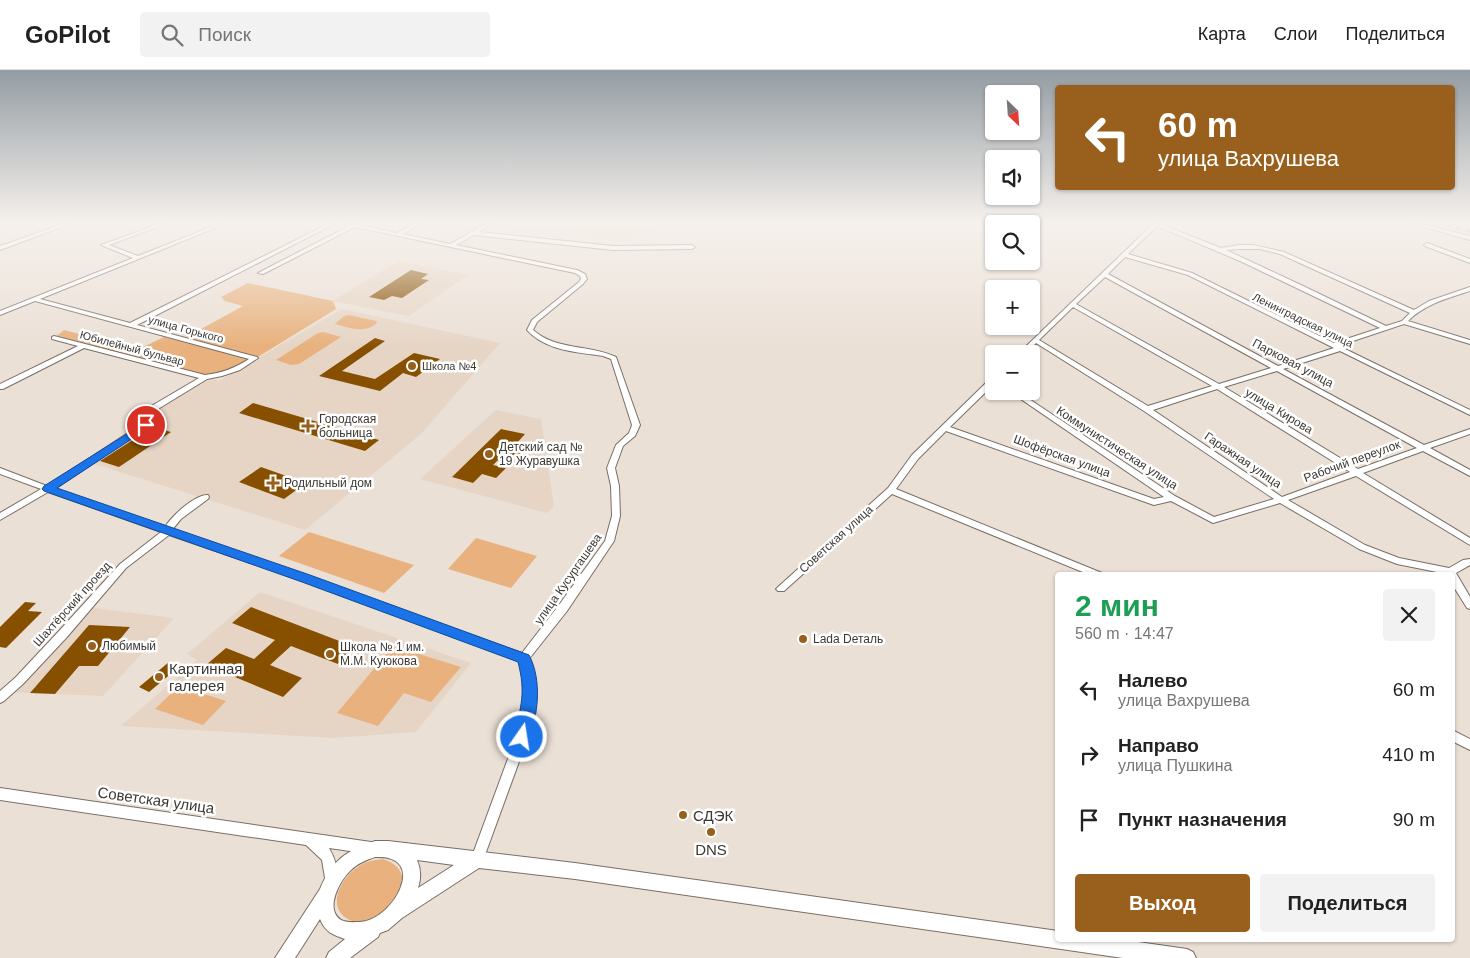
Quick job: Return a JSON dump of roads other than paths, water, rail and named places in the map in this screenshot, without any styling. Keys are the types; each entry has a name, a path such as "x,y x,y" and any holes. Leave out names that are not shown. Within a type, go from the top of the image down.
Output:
{"main road":[{"path":"383,849 403,855 411,866 412,881 407,897 396,913"},
{"path":"284,958 343,866 358,855 383,849 575,871 1055,940"},
{"path":"335,958 396,913 478,859"},
{"path":"328,888 325,912 332,924 346,931 362,931 380,925"},
{"path":"1069,942 1187,958"}],"street":[{"path":"0,313 119,265"},
{"name":"улица Горького","path":"131,325 249,265"},
{"path":"260,273 275,265"},
{"name":"улица Кусургашева","path":"524,658 563,608 609,541 616,516 615,486 611,468 620,445 632,434 636,424 614,358 605,354 551,343 535,335 530,330 534,321 584,280 583,275 577,272 548,265"},
{"path":"1030,345 1113,265"},
{"name":"Ленинградская улица","path":"1160,265 1190,274 1470,413"},
{"path":"1255,265 1383,327"},
{"path":"1310,265 1414,312"},
{"name":"Парковая улица","path":"1104,274 1470,473"},
{"path":"1404,322 1414,312 1431,302 1470,289"},
{"path":"33,300 131,325"},
{"name":"улица Кирова","path":"1072,304 1218,387 1470,542"},
{"path":"1147,409 1339,348 1337,344 1383,327 1404,322 1470,342"},
{"name":"улица Горького","path":"131,325 255,358 238,369 220,375 204,377"},
{"name":"Юбилейный бульвар","path":"54,338 204,377"},
{"name":"Гаражная улица","path":"1035,340 1147,409 1281,500 1362,547 1397,561 1444,572"},
{"path":"0,387 83,346"},
{"path":"0,517 48,489 146,425 134,420 204,377"},
{"name":"Советская улица","path":"781,589 892,490 915,457 985,389"},
{"name":"Коммунистическая улица","path":"1025,400 1172,498 1213,520"},
{"name":"Шофёрская улица","path":"944,428 1154,502 1172,498"},
{"name":"Рабочий переулок","path":"1213,520 1281,500 1470,431"},
{"path":"0,472 167,532 306,579 524,658 531,683 522,737 478,859"},
{"path":"892,490 1092,572"},
{"name":"Шахтёрский проезд","path":"0,698 64,634 100,590 123,566 167,532 169,525 175,520 205,498"},
{"path":"1454,572 1466,562 1470,562"},
{"path":"1455,579 1470,605"},
{"path":"1455,737 1470,745"},
{"name":"Советская улица","path":"0,794 306,838"},
{"path":"306,838 383,849"},
{"path":"306,838 327,853 331,864 328,888"}],"place":[{"name":"Школа №4","path":"412,366"},
{"name":"Городская больница","path":"308,426"},
{"name":"Детский сад № 19 Журавушка","path":"489,454"},
{"name":"Родильный дом","path":"273,483"},
{"name":"Lada Dеталь","path":"803,639"},
{"name":"Любимый","path":"92,646"},
{"name":"Школа № 1 им. М.М. Куюкова","path":"330,654"},
{"name":"Картинная галерея","path":"159,677"},
{"name":"СДЭК","path":"683,815"},
{"name":"DNS","path":"711,832"}]}
